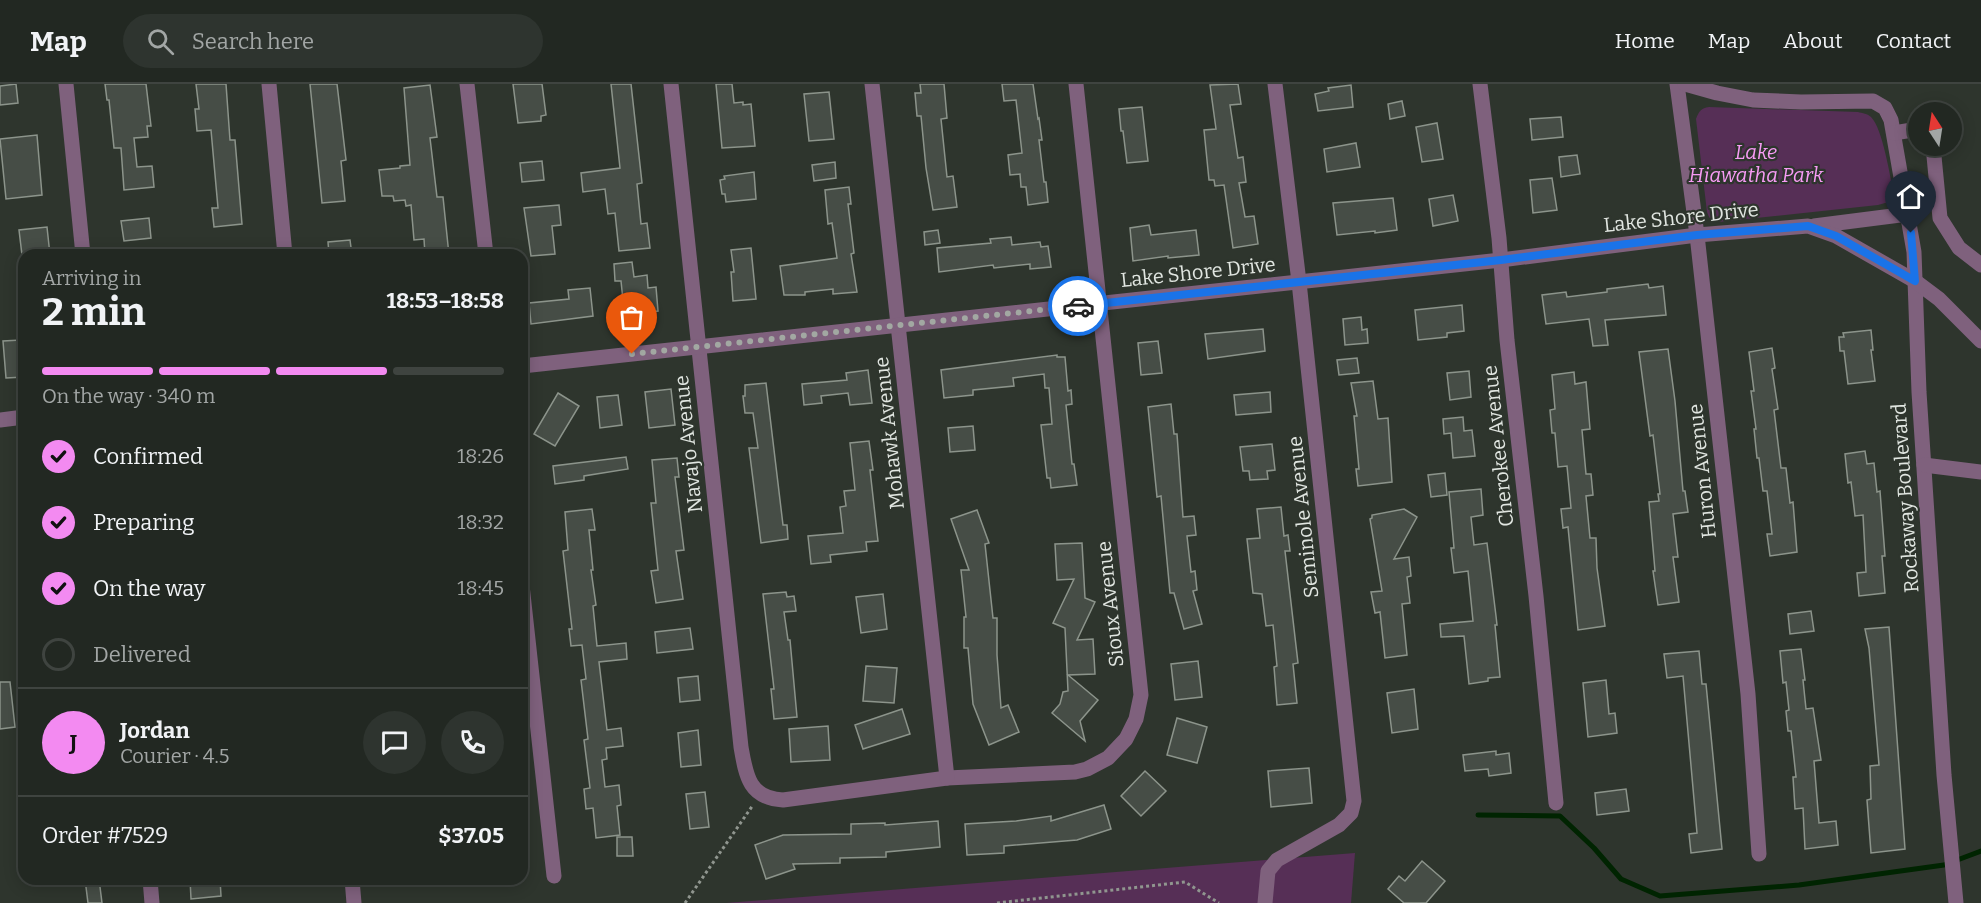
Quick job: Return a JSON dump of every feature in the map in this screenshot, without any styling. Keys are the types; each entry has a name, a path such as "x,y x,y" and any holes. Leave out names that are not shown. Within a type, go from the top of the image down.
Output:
{"street":[{"path":"66,84 82,249"},
{"path":"269,84 284,249"},
{"path":"467,84 485,249"},
{"name":"Navajo Avenue","path":"671,84 741,747 746,775 760,794"},
{"name":"Mohawk Avenue","path":"872,84 947,778"},
{"name":"Sioux Avenue","path":"760,794 771,799 783,800 947,778 1075,772 1098,764 1117,750 1126,739 1136,719 1141,695 1076,84"},
{"name":"Seminole Avenue","path":"1265,903 1268,871 1277,860 1339,825 1350,813 1354,801 1299,282 1275,84"},
{"name":"Cherokee Avenue","path":"1480,84 1501,260 1556,803"},
{"name":"Huron Avenue","path":"1677,84 1697,235 1748,694 1759,854"},
{"name":"Rockaway Boulevard","path":"1685,84 1753,100 1801,102 1873,100 1885,108 1892,120 1914,252 1918,392 1944,775 1956,902"},
{"path":"1894,133 1908,131"},
{"path":"1934,156 1940,218 1959,248 1981,265"},
{"name":"Lake Shore Drive","path":"528,365 1501,260 1697,235 1808,226 1908,214"},
{"name":"Lake Shore Drive","path":"1808,226 1836,236 1915,281 1939,299 1981,341"},
{"path":"0,420 18,418"},
{"path":"1924,465 1981,472"},
{"path":"528,640 554,876"},
{"path":"151,885 153,903"},
{"path":"352,885 354,903"}],"path":[{"path":"685,903 760,794"},
{"path":"997,903 1185,882 1219,903"}],"green space":[{"name":"Lake Hiawatha Park","path":"1709,107 1858,112 1868,115 1875,123 1882,142 1894,195 1892,201 1878,205 1714,221 1707,212 1696,119 1701,110"},
{"path":"1355,853 1351,903 726,903"}],"building":[{"path":"16,84 18,103 0,105 0,86"},
{"path":"105,84 146,84 151,126 147,126 148,137 134,138 137,167 152,166 154,187 124,190 121,148 114,148"},
{"path":"196,84 226,84 230,140 235,140 242,224 214,227 212,208 218,208 211,130 197,131 195,109 199,109"},
{"path":"310,84 337,84 346,160 341,161 345,201 322,203"},
{"path":"513,84 542,84 546,115 541,116 541,121 518,123"},
{"path":"611,84 631,84 642,183 637,184 641,224 647,223 650,248 619,251 615,213 608,214 605,189 583,192 581,173 620,168"},
{"path":"716,84 732,84 734,103 751,104 755,146 722,148"},
{"path":"920,84 944,84 947,118 941,119 947,177 953,176 957,207 933,210 921,116 917,116 915,93 921,93"},
{"path":"1002,84 1033,84 1042,140 1039,140 1048,202 1028,205 1026,187 1021,187 1020,174 1010,175 1008,155 1022,153 1016,100 1004,101"},
{"path":"1238,84 1241,104 1230,105 1238,158 1243,157 1246,182 1239,183 1245,217 1254,216 1258,244 1233,248 1224,185 1215,186 1214,180 1209,180 1204,130 1216,129 1210,85"},
{"path":"430,85 437,137 430,138 437,197 443,197 448,249 425,249 424,239 414,240 411,205 406,206 405,200 394,201 393,196 382,196 379,170 410,165 404,88"},
{"path":"1351,85 1353,107 1318,111 1315,94 1329,91 1328,88"},
{"path":"829,92 834,139 809,141 804,94"},
{"path":"1402,101 1405,116 1390,119 1388,104"},
{"path":"1142,107 1148,161 1127,163 1119,109"},
{"path":"1561,117 1563,137 1532,140 1530,119"},
{"path":"1437,123 1443,159 1422,162 1416,127"},
{"path":"37,135 42,195 6,199 0,139"},
{"path":"1356,143 1360,167 1327,172 1324,149"},
{"path":"1577,155 1580,174 1561,177 1559,157"},
{"path":"542,161 544,180 522,182 520,163"},
{"path":"835,162 836,178 814,181 812,165"},
{"path":"754,172 756,199 726,202 720,180 725,179 724,176"},
{"path":"1552,178 1557,210 1533,213 1530,180"},
{"path":"849,187 851,204 848,204 854,253 851,254 857,292 833,294 833,289 805,292 805,295 784,295 780,266 837,258 832,223 828,224 825,190"},
{"path":"1453,195 1458,221 1433,226 1429,199"},
{"path":"1393,198 1397,230 1337,235 1333,203"},
{"path":"559,205 561,225 552,226 555,254 531,256 524,208"},
{"path":"149,218 151,238 124,241 121,221"},
{"path":"1149,225 1151,235 1196,230 1199,255 1168,258 1168,256 1133,261 1130,228"},
{"path":"47,227 49,249 21,249 19,230"},
{"path":"938,230 940,243 925,245 924,232"},
{"path":"1011,237 1012,245 1040,242 1041,247 1048,246 1051,267 1030,269 1030,264 994,268 993,265 939,272 937,248 991,243 990,239"},
{"path":"350,240 351,249 329,249 328,242"},
{"path":"751,248 756,299 733,301 731,272 734,272 731,250"},
{"path":"632,262 634,277 647,275 648,288 656,287 658,311 644,313 643,308 624,310 621,281 615,281 614,264"},
{"path":"1648,284 1649,288 1663,286 1666,315 1605,320 1608,345 1593,346 1589,319 1546,324 1542,295 1566,292 1567,297"},
{"path":"590,288 593,316 531,324 529,303 569,299 568,290"},
{"path":"1462,305 1464,331 1447,333 1447,337 1418,340 1415,310"},
{"path":"1361,317 1362,330 1367,329 1368,343 1345,345 1343,319"},
{"path":"1263,329 1265,351 1208,359 1205,334"},
{"path":"1871,330 1875,381 1848,384 1844,351 1840,351 1839,337 1844,337 1843,333"},
{"path":"18,340 18,377 6,378 3,341"},
{"path":"1158,341 1162,373 1141,375 1138,343"},
{"path":"1772,348 1775,368 1772,369 1778,409 1774,410 1781,468 1786,468 1790,503 1793,502 1797,552 1770,556 1767,534 1772,534 1767,491 1763,491 1759,458 1757,458 1751,391 1754,391 1749,352"},
{"path":"1668,349 1683,491 1685,491 1688,512 1673,514 1678,557 1673,557 1679,602 1658,605 1653,571 1655,571 1649,502 1659,501 1658,494 1660,494 1639,352"},
{"path":"1057,355 1057,357 1065,357 1068,391 1071,390 1072,404 1066,405 1072,464 1074,464 1077,485 1051,488 1050,478 1047,478 1041,425 1052,424 1049,388 1045,388 1044,374 1013,378 1014,386 973,390 973,395 944,398 941,370"},
{"path":"1357,358 1359,373 1339,375 1337,360"},
{"path":"868,370 872,403 850,405 848,393 821,396 822,403 804,405 802,384 847,380 846,373"},
{"path":"1469,371 1471,397 1450,400 1447,373"},
{"path":"1574,372 1575,384 1586,382 1590,429 1582,430 1586,474 1591,474 1593,495 1586,496 1590,538 1596,538 1597,568 1605,626 1578,630 1568,527 1563,528 1561,509 1571,508 1567,466 1558,467 1550,410 1555,409 1552,375"},
{"path":"1373,381 1378,419 1388,418 1392,482 1358,486 1356,469 1359,469 1354,416 1357,416 1351,383"},
{"path":"766,383 783,525 787,525 788,539 761,543 749,448 758,448 753,413 745,413 743,396 745,396 745,385"},
{"path":"671,389 675,425 649,428 645,392"},
{"path":"1270,392 1271,412 1236,415 1234,395"},
{"path":"558,393 579,406 555,446 534,434"},
{"path":"618,395 622,425 600,428 597,397"},
{"path":"1171,404 1174,434 1177,434 1183,517 1194,516 1196,535 1187,536 1191,572 1195,571 1197,590 1193,591 1202,624 1184,629 1174,593 1170,593 1161,496 1157,497 1148,407"},
{"path":"1463,417 1464,431 1472,430 1475,456 1453,458 1451,433 1444,434 1443,419"},
{"path":"973,426 975,450 950,452 948,428"},
{"path":"869,441 878,541 866,542 867,551 830,555 831,562 811,564 808,536 843,533 840,507 846,506 844,491 855,490 850,443"},
{"path":"1272,444 1275,470 1267,471 1268,479 1250,480 1249,471 1243,471 1240,447"},
{"path":"1865,451 1867,464 1874,463 1877,492 1880,491 1885,556 1882,556 1885,593 1859,596 1857,573 1866,572 1863,515 1855,516 1845,454"},
{"path":"626,457 628,469 584,476 584,480 555,484 553,466"},
{"path":"677,458 679,477 675,477 684,550 676,551 683,599 656,603 651,571 658,570 651,503 656,503 652,460"},
{"path":"1445,473 1447,495 1431,497 1428,475"},
{"path":"1481,489 1483,515 1471,517 1474,545 1487,543 1497,625 1495,625 1500,677 1469,684 1464,636 1441,637 1440,624 1473,621 1468,571 1454,573 1449,492"},
{"path":"1281,507 1284,536 1288,535 1290,551 1285,551 1298,663 1293,664 1297,703 1277,705 1274,667 1277,666 1273,625 1266,626 1262,594 1253,593 1247,539 1260,538 1257,509"},
{"path":"592,509 595,530 589,530 596,605 593,606 597,646 626,643 627,659 599,662 607,730 621,728 623,746 606,748 607,759 602,760 605,787 619,785 621,805 617,806 620,835 596,838 593,808 586,809 584,789 590,788 584,740 588,739 581,680 586,679 582,645 571,646 569,629 572,629 563,551 568,550 565,512"},
{"path":"1404,509 1417,517 1394,559 1409,557 1411,576 1407,577 1410,603 1402,604 1407,655 1385,658 1380,612 1375,613 1371,592 1382,591 1370,519 1372,515"},
{"path":"977,510 989,543 985,544 993,618 997,618 1001,708 1008,705 1019,732 989,745 973,704 968,648 964,648 964,617 966,617 961,570 969,570 951,519"},
{"path":"1082,543 1085,598 1095,602 1077,640 1093,639 1095,674 1068,675 1098,700 1080,721 1085,741 1052,713 1060,704 1063,692 1068,691 1065,628 1053,623 1074,579 1057,580 1055,544"},
{"path":"786,592 787,597 794,596 796,611 784,612 788,640 790,640 797,717 774,719 771,689 774,689 763,594"},
{"path":"883,594 887,629 861,633 856,597"},
{"path":"1811,611 1814,631 1790,634 1788,614"},
{"path":"1889,627 1905,849 1871,853 1867,800 1871,799 1870,766 1879,765 1869,648 1865,629"},
{"path":"690,628 693,649 657,653 655,632"},
{"path":"1801,649 1806,709 1813,708 1821,760 1814,761 1819,823 1836,821 1838,845 1805,849 1803,808 1795,809 1793,777 1796,777 1791,731 1788,731 1786,711 1789,710 1786,682 1783,683 1780,651"},
{"path":"1699,651 1702,684 1706,684 1722,849 1691,853 1689,834 1697,833 1683,676 1667,678 1664,654"},
{"path":"1198,661 1202,697 1175,700 1171,664"},
{"path":"866,666 897,668 894,703 863,701"},
{"path":"698,676 700,700 680,702 678,678"},
{"path":"1606,680 1609,714 1615,713 1617,733 1588,737 1583,683"},
{"path":"0,682 10,682 15,727 0,729"},
{"path":"1414,689 1418,729 1392,733 1387,693"},
{"path":"902,709 910,734 863,749 855,725"},
{"path":"1177,718 1207,727 1197,763 1167,755"},
{"path":"828,726 830,760 791,762 789,729"},
{"path":"698,730 701,765 681,767 678,733"},
{"path":"1496,751 1496,755 1509,753 1511,773 1489,776 1488,769 1465,771 1463,755"},
{"path":"1309,768 1312,803 1271,807 1268,771"},
{"path":"1145,771 1166,791 1141,816 1121,796"},
{"path":"1626,789 1629,811 1597,815 1595,793"},
{"path":"705,792 709,827 690,829 686,794"},
{"path":"1104,805 1111,829 1077,840 1004,846 1004,853 967,855 965,824 1051,816 1051,821"},
{"path":"938,821 940,847 886,852 886,857 840,858 840,863 793,864 795,869 766,879 755,845 783,835 851,834 851,824 885,823 885,825"},
{"path":"617,837 632,837 633,856 617,856"},
{"path":"1422,861 1445,881 1426,903 1404,903 1388,889 1399,876 1405,881"},
{"path":"86,885 100,885 102,903 88,903"},
{"path":"190,885 220,885 221,896 191,899"}],"waterway":[{"path":"1478,815 1560,816 1594,848 1621,879 1660,896 1799,885 1944,865 1981,851"}],"way so far":[{"path":"632,354 1078,306"}],"route":[{"path":"1078,306 1501,260 1697,235 1808,226 1836,236 1915,281 1911,233"}]}
